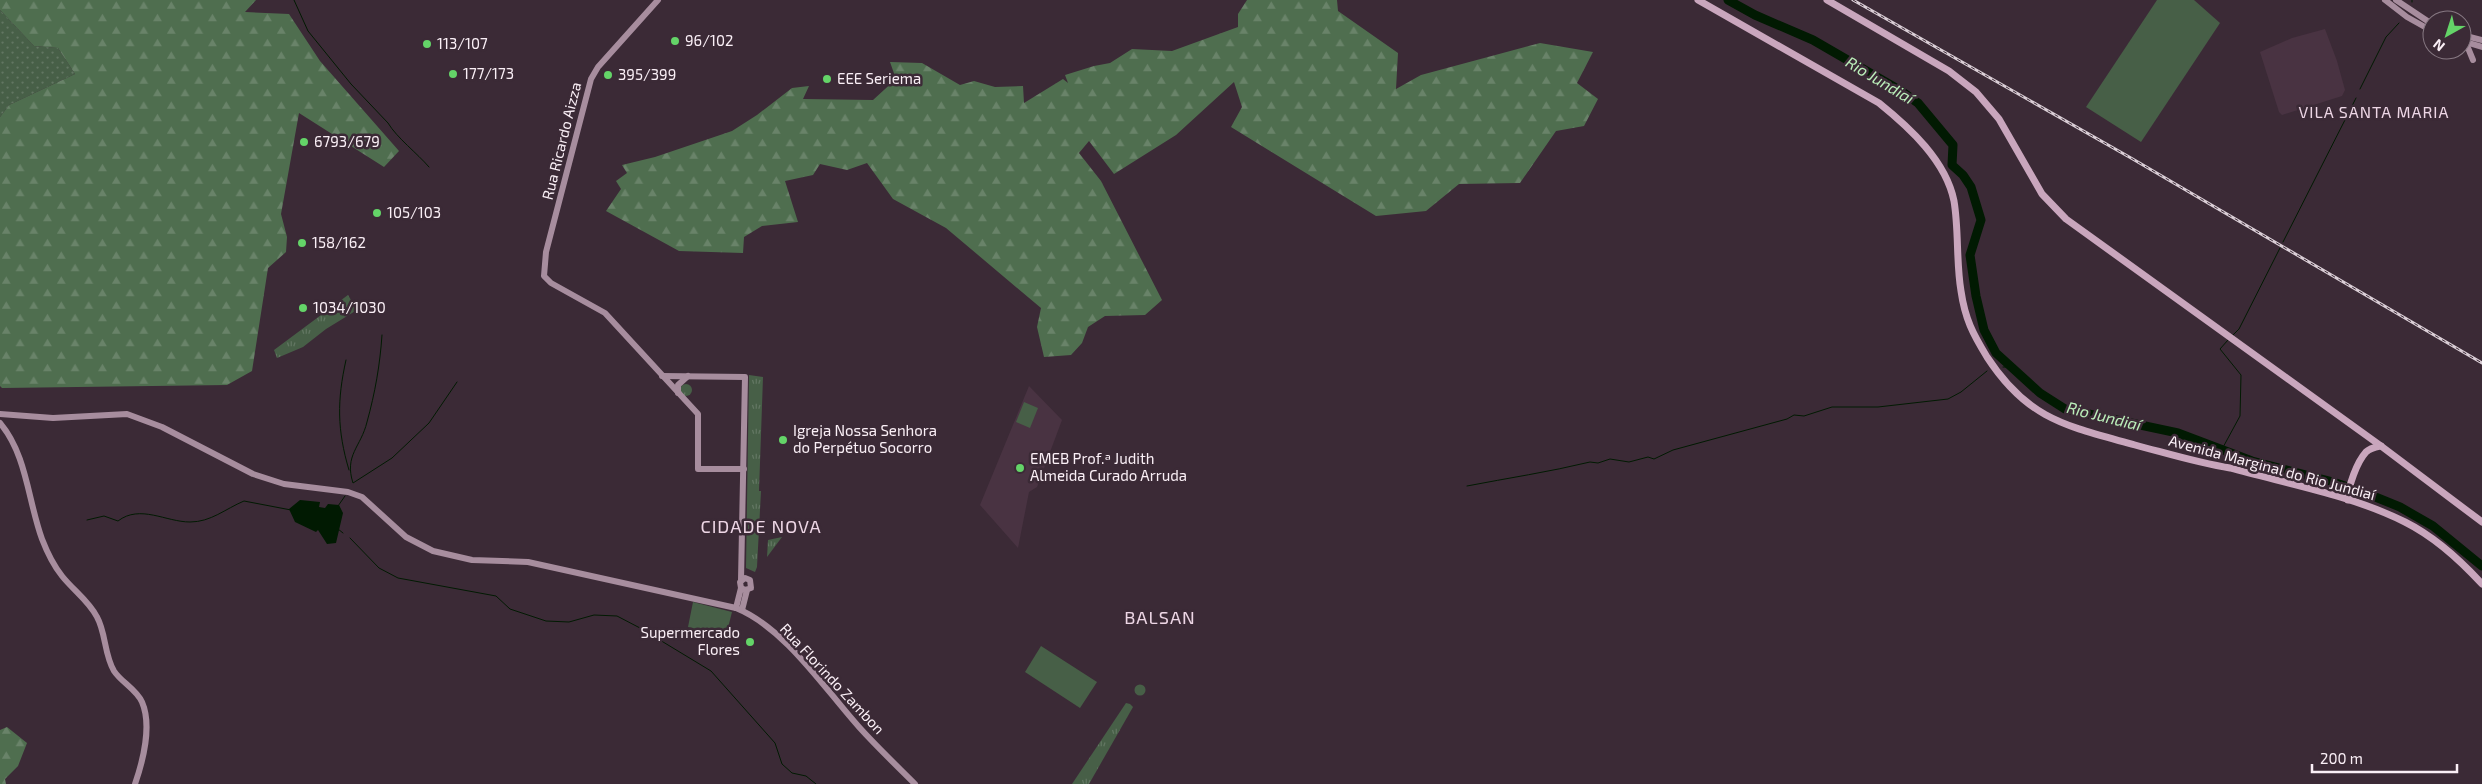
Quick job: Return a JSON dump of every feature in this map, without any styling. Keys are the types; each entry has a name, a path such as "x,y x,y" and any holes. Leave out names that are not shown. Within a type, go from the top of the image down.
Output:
{"main road":[{"name":"Avenida Marginal do Rio Jundiaí","path":"1698,0 1880,103 1898,118 1922,144 1942,171 1952,196 1960,290 1970,331 2000,376 2024,401 2047,416 2085,431 2348,498 2406,522 2453,556 2482,584"},
{"path":"1827,0 1948,71 1976,92 1999,119 2035,184 2056,210 2381,446 2482,522"},
{"path":"2348,498 2352,482 2367,451 2381,446"}],"street":[{"name":"Rua Ricardo Aizza","path":"658,0 598,68 591,79 543,269 547,280 605,313 662,376"},
{"path":"2385,0 2422,26"},
{"path":"2396,0 2422,17"},
{"path":"662,376 745,376 740,584 744,589"},
{"path":"662,376 698,414 698,468 744,469"},
{"path":"678,393 678,385 689,376"},
{"name":"Rua Florindo Zambon","path":"0,414 53,418 127,414 162,427 254,474 284,484 355,494 369,502 406,537 433,551 458,558 516,561 546,566 739,609 774,632 860,728 916,784"},
{"path":"0,422 12,440 21,462 32,508 48,553 62,576 97,616 114,671 141,701 145,736 135,784"},
{"path":"741,580 747,578 751,581 751,588 744,589"},
{"path":"739,609 744,589"}],"shaded area":[{"path":"2325,29 2345,90 2342,96 2282,115 2279,112 2260,52 2292,38"},
{"name":"EMEB Prof.ª Judith Almeida Curado Arruda","path":"1029,386 1062,420 1037,487 1029,492 1018,548 980,505"},
{"path":"300,500 320,502 319,507 325,508 328,504 339,505 343,513 336,543 327,544 318,530 316,532 295,522 289,509"}],"green space":[{"path":"0,0 256,0 245,12 289,14 320,61 399,151 384,167 299,113 281,214 287,237 286,252 268,268 252,371 227,385 2,388 0,386 0,117 9,105 75,74 58,48 34,46 0,10"},
{"path":"1247,0 1337,0 1338,11 1398,53 1396,89 1421,75 1540,43 1593,52 1577,83 1598,99 1584,126 1556,131 1520,183 1459,184 1426,211 1376,216 1231,127 1242,107 1234,82 1176,135 1114,174 1089,141 1079,153 1101,181 1162,300 1145,315 1105,316 1088,327 1082,343 1071,355 1044,357 1037,327 1041,308 946,228 893,199 867,163 847,170 820,164 813,175 785,181 798,222 762,226 744,237 743,253 679,251 606,211 621,189 616,181 627,173 622,165 655,157 732,131 757,115 792,88 809,86 803,99 873,100 896,79 890,62 922,63 960,85 974,81 995,87 1023,86 1024,103 1063,79 1068,83 1065,75 1110,63 1132,49 1172,51 1238,27 1238,14"},
{"path":"2157,0 2194,0 2220,23 2141,142 2086,107"},
{"path":"0,10 34,46 58,48 75,74 9,105 0,117"},
{"path":"348,295 357,310 326,329 303,347 277,358 274,350"},
{"path":"749,375 763,377 759,491 761,491 757,567 755,572 746,568"},
{"path":"684,384 688,384 692,390 688,396 684,396 680,392 680,388"},
{"path":"1024,402 1038,408 1030,428 1016,422"},
{"path":"782,537 767,557 768,540"},
{"path":"693,602 732,612 726,636 688,627"},
{"path":"1041,646 1097,682 1080,708 1025,672"},
{"path":"1140,684 1146,690 1140,696 1134,690"},
{"path":"1126,703 1133,707 1089,784 1072,784"},
{"path":"7,727 27,743 18,766 5,779 6,784 0,784 0,730"}],"waterway":[{"path":"294,0 308,31 351,84 429,167"},
{"name":"Rio Jundiaí","path":"1728,0 1755,15 1813,40 1901,91 1918,103 1953,145 1952,165 1963,175 1971,187 1981,220 1970,255 1976,296 1984,330 1996,353 2040,393 2065,409 2178,433 2252,461 2333,482 2368,494 2400,507 2433,526 2482,566"},
{"path":"2360,89 2386,37 2399,23"},
{"path":"2351,108 2356,98"},
{"path":"2283,242 2348,114"},
{"path":"2233,335 2239,329 2280,248"},
{"path":"382,335 375,390 370,411 364,431 352,458 351,473 353,483 392,458 429,423 457,382"},
{"path":"2221,451 2240,416 2241,375 2220,349 2228,340"},
{"path":"346,360 341,388 340,428 349,470"},
{"name":"Rio Jundiaí","path":"2003,367 2010,367"},
{"path":"1467,486 1590,462 1598,463 1610,459 1629,462 1648,457 1654,459 1673,450 1787,419 1794,415 1804,416 1832,407 1878,407 1948,399 1961,392 1987,371"},
{"path":"338,506 345,496"},
{"path":"87,520 104,516 118,521 126,516 144,514 190,522 205,520 244,501 291,510"},
{"path":"338,529 343,533"},
{"path":"350,538 379,568 398,578 496,596 510,609 546,621 569,622 594,615 617,616 640,628 711,671 775,743 782,764 792,773 806,776 816,784"}],"railway":[{"path":"1853,0 2131,158 2482,363"}],"place":[{"name":"96/102","path":"675,41"},
{"name":"113/107","path":"427,44"},
{"name":"177/173","path":"453,74"},
{"name":"395/399","path":"608,75"},
{"name":"EEE Seriema","path":"827,79"},
{"name":"6793/679","path":"304,142"},
{"name":"105/103","path":"377,213"},
{"name":"158/162","path":"302,243"},
{"name":"1034/1030","path":"303,308"},
{"name":"Igreja Nossa Senhora do Perpétuo Socorro","path":"783,440"},
{"name":"EMEB Prof.ª Judith Almeida Curado Arruda","path":"1020,468"},
{"name":"Supermercado Flores","path":"750,642"}],"district":[{"name":"VILA SANTA MARIA","path":"2374,112"},
{"name":"CIDADE NOVA","path":"761,527"},
{"name":"BALSAN","path":"1160,618"}]}
